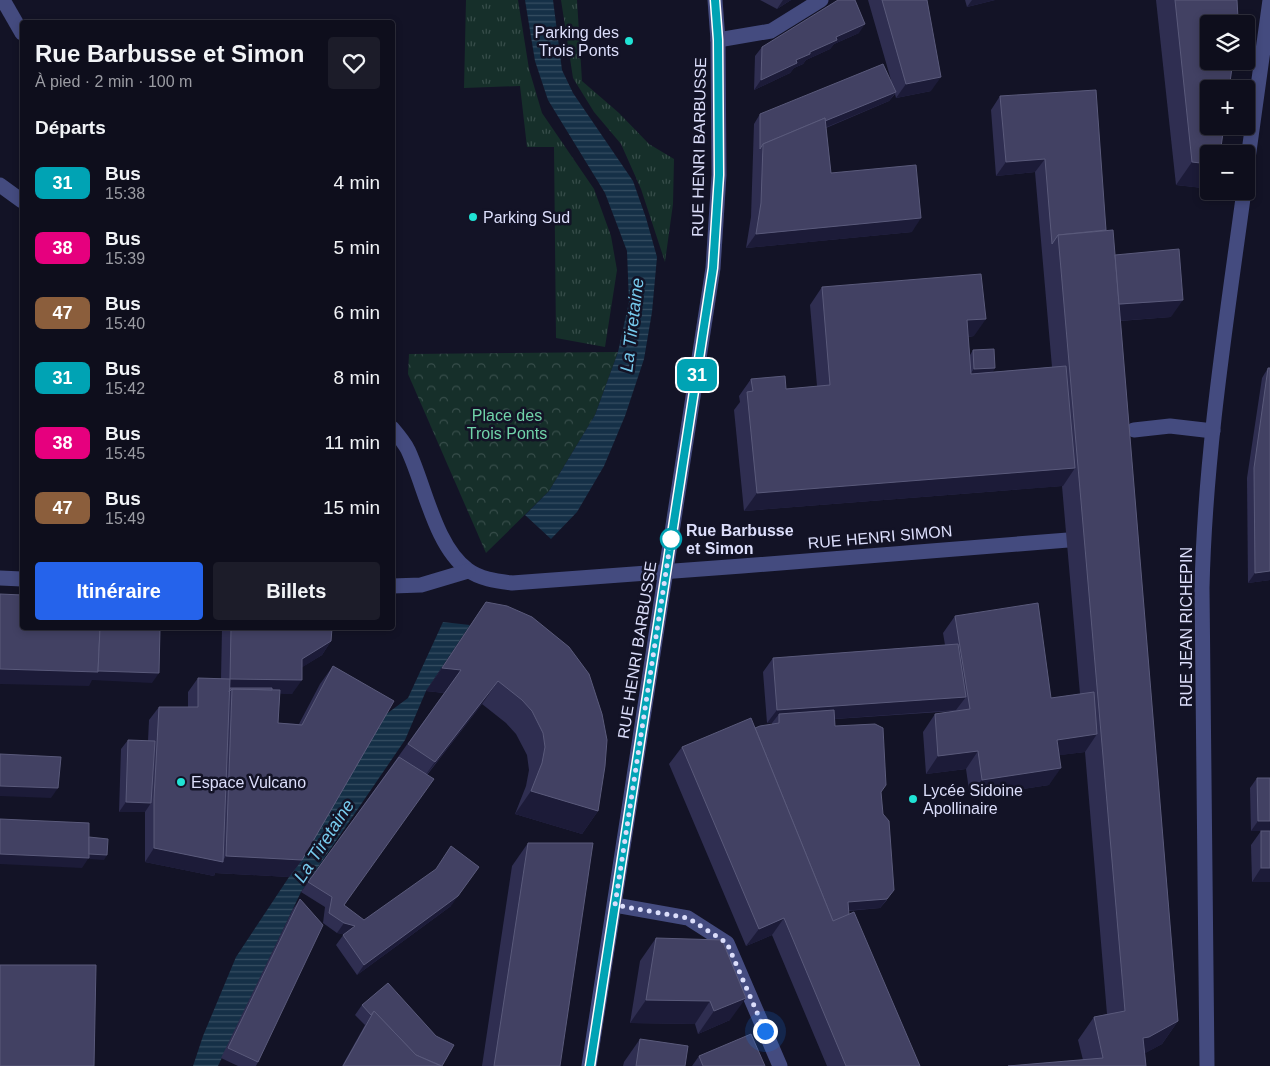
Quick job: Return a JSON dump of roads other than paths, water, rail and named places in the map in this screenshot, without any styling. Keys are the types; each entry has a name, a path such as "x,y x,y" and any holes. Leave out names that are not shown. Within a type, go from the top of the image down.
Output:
{"street":[{"path":"3,0 20,30"},
{"name":"RUE HENRI BARBUSSE","path":"590,1066 713,268 719,175 718,40 715,0"},
{"path":"718,40 771,31 821,0"},
{"path":"1250,145 1270,0"},
{"path":"0,185 20,200"},
{"name":"RUE JEAN RICHEPIN","path":"1207,1066 1203,529 1222,351 1243,200"},
{"path":"1134,430 1170,426 1213,431"},
{"path":"395,432 407,449 442,538 453,556 468,571 421,585 395,586"},
{"name":"RUE HENRI SIMON","path":"468,571 486,579 512,583 1068,540"},
{"path":"0,578 20,578"},
{"path":"615,905 688,918 727,943 780,1066"}],"water":[{"name":"La Tiretaine","path":"525,0 553,0 562,70 573,93 633,181 657,257 652,312 644,359 625,416 604,466 577,512 551,539 525,515 549,491 595,415 618,352 629,302 627,251 605,193 548,100 535,61"},
{"name":"La Tiretaine","path":"443,622 470,625 426,691 405,740 301,892 218,1066 193,1066 203,1036 236,957 289,877 381,718 408,698"}],"place":[{"name":"Parking des Trois Ponts","path":"629,41"},
{"name":"Parking Sud","path":"473,217"},
{"name":"Rue Barbusse et Simon","path":"671,539"},
{"name":"Espace Vulcano","path":"181,782"},
{"name":"Lycée Sidoine Apollinaire","path":"913,799"}],"park label":[{"name":"Place des Trois Ponts","path":"507,424"}]}
